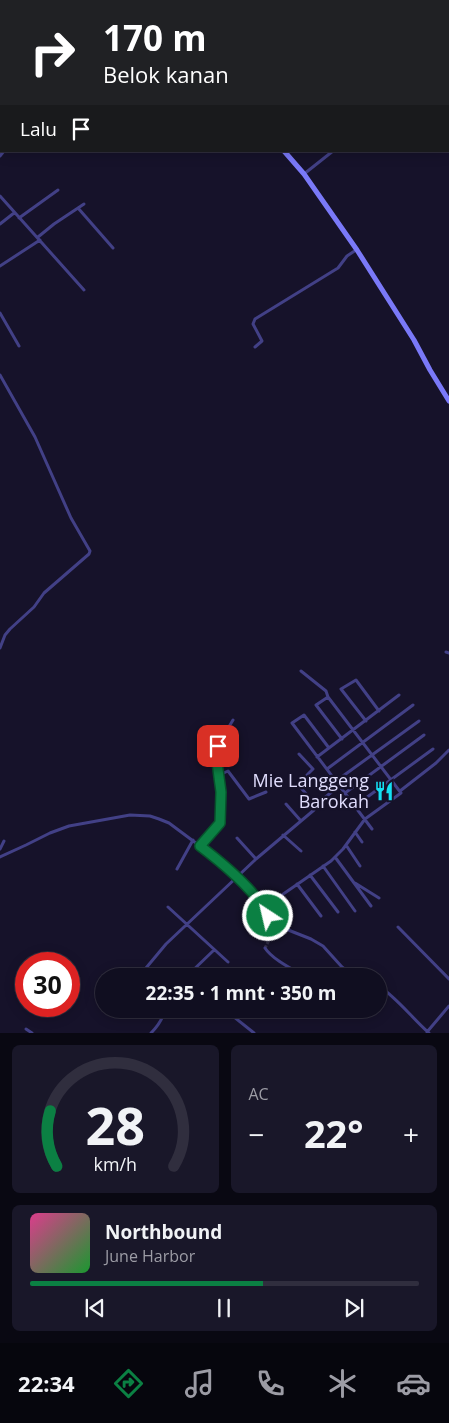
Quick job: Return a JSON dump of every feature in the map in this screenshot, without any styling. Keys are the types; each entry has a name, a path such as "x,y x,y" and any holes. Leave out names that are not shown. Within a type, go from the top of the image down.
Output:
{"main road":[{"path":"285,152 304,174 357,250 409,331 449,401"}],"street":[{"path":"304,174 332,152"},
{"path":"19,218 58,190"},
{"path":"0,196 84,290"},
{"path":"0,266 39,239 54,224 84,204"},
{"path":"78,208 112,248"},
{"path":"0,224 14,212"},
{"path":"255,347 262,341 253,324 255,319 338,268 347,256 357,250"},
{"path":"0,313 19,346"},
{"path":"0,375 35,437 71,518 90,551 89,554 44,593 34,607 10,629 5,635 0,648"},
{"path":"301,671 326,691 400,792"},
{"path":"366,721 342,689 356,680 379,711"},
{"path":"317,757 399,695"},
{"path":"328,696 316,705 342,739"},
{"path":"327,769 413,705"},
{"path":"330,748 304,715 292,723 372,829"},
{"path":"200,846 220,823 221,792 217,762 218,746 233,720"},
{"path":"146,968 166,944 256,859 314,810 316,805 334,790 336,781 419,721"},
{"path":"345,794 424,736"},
{"path":"355,806 433,749"},
{"path":"263,908 335,857 365,819 436,764 448,750"},
{"path":"299,754 313,769 301,786 316,805"},
{"path":"219,775 228,771 249,799 266,792"},
{"path":"286,804 301,821"},
{"path":"0,857 59,829 130,815 150,816 170,823 200,846 236,878 263,908 270,921 277,926 311,939 323,946 343,968"},
{"path":"355,832 362,842"},
{"path":"283,835 301,851"},
{"path":"237,838 256,859"},
{"path":"177,869 193,840"},
{"path":"0,849 4,841"},
{"path":"346,845 360,866"},
{"path":"335,857 371,906"},
{"path":"323,866 355,911"},
{"path":"310,876 338,912"},
{"path":"352,881 379,898"},
{"path":"298,884 321,916"},
{"path":"168,906 228,962"},
{"path":"271,936 277,926"},
{"path":"398,927 449,979"},
{"path":"265,948 292,968"},
{"path":"195,968 214,950"},
{"path":"387,992 428,1032 449,1006"},
{"path":"151,1033 162,1018"},
{"path":"235,1018 254,1033"},
{"path":"26,1029 32,1033"}],"tunnel":[{"path":"265,948 271,936"}],"place":[{"name":"Mie Langgeng Barokah","path":"384,791"}],"route":[{"path":"218,746 217,762 221,792 220,825 200,846 236,878 254,897 268,916"}]}
